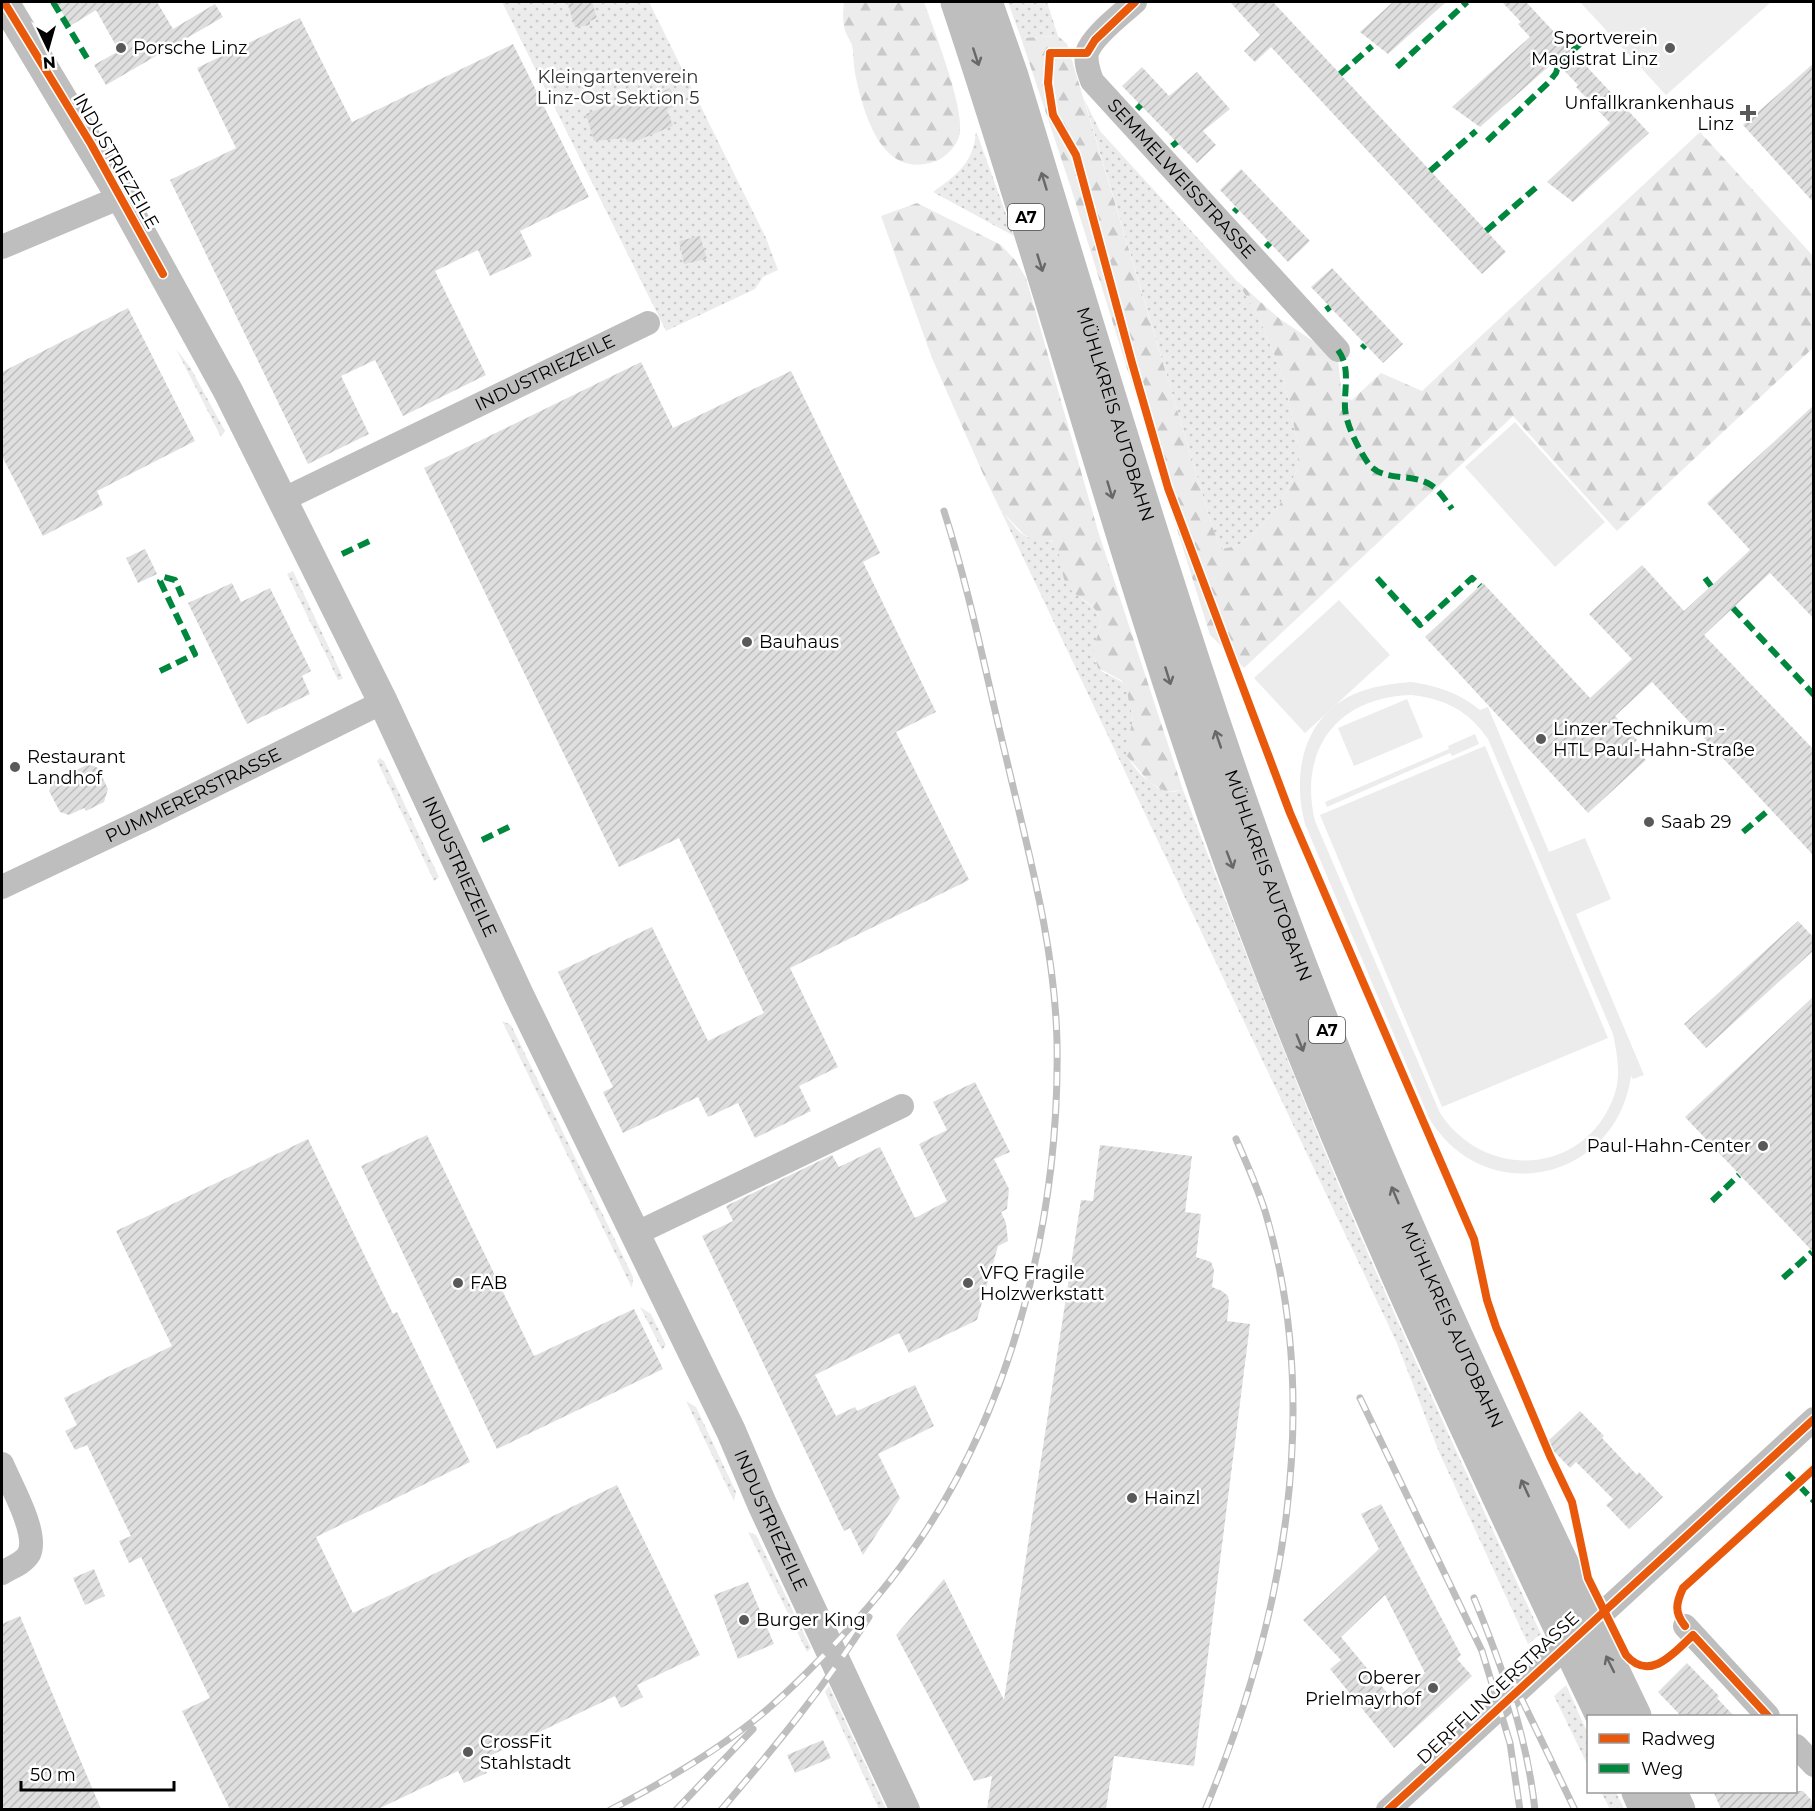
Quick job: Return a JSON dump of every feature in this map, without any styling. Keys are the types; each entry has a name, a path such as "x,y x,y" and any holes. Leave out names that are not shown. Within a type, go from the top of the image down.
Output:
{"highway":[{"name":"MÜHLKREIS AUTOBAHN","path":"957,2 1174,695 1215,820 1259,938 1332,1121 1433,1357 1602,1715"},
{"name":"MÜHLKREIS AUTOBAHN","path":"986,2 1012,76 1216,734 1281,913 1352,1094 1466,1359 1530,1499 1635,1715"},
{"path":"1639,1793 1646,1809"},
{"path":"1672,1793 1679,1809"}],"main road":[{"name":"INDUSTRIEZEILE","path":"4,2 121,197 228,391 383,702 519,995 730,1431 905,1809"}],"street":[{"name":"SEMMELWEISSTRASSE","path":"1135,2 1106,29 1091,47 1087,67 1092,81 1338,350"},
{"path":"2,247 121,197"},
{"name":"INDUSTRIEZEILE","path":"282,500 648,323"},
{"name":"PUMMERERSTRASSE","path":"2,887 383,702"},
{"path":"635,1234 902,1106"},
{"name":"DERFFLINGERSTRASSE","path":"1388,1809 1814,1419"},
{"path":"2,1464 26,1520 31,1538 28,1554 16,1566 2,1573"},
{"path":"1684,1626 1767,1715"},
{"path":"1797,1747 1814,1765"}],"green space":[{"name":"Kleingartenverein Linz-Ost Sektion 5","path":"502,2 649,2 766,238 778,270 763,277 755,289 666,331"},
{"path":"844,2 924,2 953,87 960,121 957,142 942,158 915,165 900,161 888,152 878,138 863,106 854,70 852,45 844,25"},
{"path":"1008,2 1047,2 1058,36 1021,38"},
{"name":"Sportverein Magistrat Linz","path":"1580,2 1771,2 1666,95"},
{"path":"1058,36 1067,44 1212,526 1221,549 1237,546 1252,536 1279,506 1298,468 1298,444 1283,376 1258,315 1236,280 1280,319 1338,360 1342,398 1352,400 1381,373 1422,391 1700,132 1813,256 1813,348 1617,531 1513,416 1244,668 1210,635 1070,185 1021,38"},
{"path":"1084,99 1100,131 1236,280 1258,315 1283,376 1298,444 1298,468 1279,506 1252,536 1237,546 1221,549 1212,526"},
{"path":"976,131 1014,236 933,192 963,167 972,151"},
{"path":"917,203 1001,245 1015,260 1026,278 1098,531 1183,790 1166,792 1149,782 1127,756 1126,747 1133,719 1127,689 1121,680 1098,668 1094,654 1100,627 1097,612 1069,588 1058,552 1051,540 1043,543 1024,535 1000,509 984,476 932,358 881,216"},
{"path":"176,349 190,367 225,431 221,437"},
{"path":"1515,422 1605,522 1555,567 1465,467"},
{"path":"1000,509 1025,536 1051,541 1055,544 1072,588 1097,613 1100,629 1094,653 1097,666 1104,673 1122,682 1128,691 1133,722 1127,753 1132,764 1160,789 1169,792 1183,790 1334,1175 1541,1634 1528,1644 1439,1452 1396,1341"},
{"path":"293,571 343,679 338,680 287,574"},
{"path":"1339,600 1390,655 1305,733 1254,678"},
{"path":"1411,682 1448,691 1480,710 1488,707 1549,852 1585,838 1611,899 1576,914 1644,1075 1633,1079 1631,1076 1620,1112 1601,1140 1575,1160 1545,1171 1513,1173 1482,1165 1453,1147 1429,1118 1305,824 1301,806 1301,768 1305,750 1322,719 1335,705 1359,692 1374,687","holes":["1411,695 1435,699 1464,713 1488,739 1613,1034 1618,1071 1615,1093 1602,1120 1583,1141 1560,1154 1535,1160 1508,1159 1483,1151 1460,1136 1440,1113 1315,821 1311,795 1312,772 1318,750 1329,732 1344,717 1362,706 1385,698"]},
{"path":"1407,699 1423,737 1354,766 1338,728"},
{"path":"1475,734 1479,744 1452,756 1450,753 1327,807 1325,802 1449,749 1448,746"},
{"path":"1485,746 1608,1038 1442,1107 1320,815"},
{"path":"380,758 384,761 439,877 434,881 377,761"},
{"path":"502,1021 511,1025 633,1277 632,1288"},
{"path":"640,1307 651,1314 666,1345 662,1350"},
{"path":"686,1401 696,1407 736,1492 734,1501"},
{"path":"748,1532 756,1535 811,1648 807,1652"},
{"path":"1566,1685 1587,1732 1587,1764 1554,1696"},
{"path":"829,1686 886,1809 879,1809 825,1692"},
{"path":"1602,1793 1616,1793 1624,1809 1610,1809"}],"building":[{"path":"56,2 157,2 173,29 215,4 223,17 106,85 94,65 119,51 96,10 70,26"},
{"path":"567,2 592,2 597,18 590,21 590,25 575,27"},
{"path":"1230,2 1273,2 1506,252 1482,274 1271,47 1255,62 1244,51 1260,35"},
{"path":"1393,2 1446,2 1388,54 1360,32"},
{"path":"1502,2 1526,2 1649,133 1573,202 1547,182 1610,123 1555,61 1480,127 1452,107 1530,37 1518,24 1521,22"},
{"path":"300,18 352,122 513,44 589,197 520,231 532,256 490,276 478,250 435,271 486,375 403,416 375,360 341,376 369,434 308,464 170,180 236,148 197,68"},
{"path":"1814,63 1814,203 1743,125"},
{"path":"1142,67 1169,96 1197,72 1230,109 1203,131 1216,145 1197,163 1122,86"},
{"path":"670,88 678,105 667,110 673,126 638,140 627,142 626,138 594,141 586,114 614,103 615,106 654,96"},
{"path":"1241,169 1310,241 1288,262 1220,190"},
{"path":"700,236 707,259 684,264 679,241"},
{"path":"1332,268 1403,344 1383,363 1311,287"},
{"path":"128,308 195,441 97,491 103,505 43,536 2,456 2,372"},
{"name":"Bauhaus","path":"641,362 673,428 791,371 880,553 863,562 936,712 896,732 969,880 790,968 838,1067 799,1086 811,1111 755,1138 738,1103 708,1117 698,1097 623,1133 603,1092 613,1087 558,972 652,927 708,1041 764,1013 679,838 619,867 424,468"},
{"path":"1814,405 1814,619 1770,573 1704,635 1814,750 1814,856 1652,682 1615,716 1637,740 1632,745 1646,760 1588,813 1425,637 1483,583 1590,698 1632,659 1589,614 1642,565 1684,611 1750,550 1707,503"},
{"path":"145,549 157,574 138,583 126,558"},
{"path":"232,583 241,602 270,588 311,671 302,676 310,694 247,724 188,603"},
{"path":"89,764 98,768 108,789 104,802 86,811 84,808 69,815 60,812 49,791 53,781"},
{"path":"1798,921 1814,938 1814,950 1706,1048 1684,1024"},
{"name":"Paul-Hahn-Center","path":"1814,996 1814,1253 1685,1117"},
{"path":"975,1082 1010,1152 994,1159 1009,1189 1007,1209 1001,1212 1006,1223 1008,1241 998,1246 977,1320 909,1353 899,1333 815,1375 836,1416 855,1407 857,1411 915,1385 934,1426 878,1454 900,1498 863,1555 850,1528 844,1531 702,1236 733,1221 726,1206 832,1155 839,1167 880,1147 915,1218 947,1201 919,1144 947,1130 933,1102"},
{"name":"FAB","path":"427,1135 534,1356 634,1309 663,1369 497,1449 361,1166"},
{"path":"308,1139 393,1314 397,1312 470,1462 316,1537 353,1613 617,1485 700,1655 637,1685 643,1697 621,1708 615,1696 481,1760 487,1773 464,1783 458,1771 378,1809 230,1809 182,1711 210,1698 141,1557 129,1563 119,1541 131,1536 87,1445 75,1450 65,1431 77,1425 64,1398 172,1346 116,1231"},
{"name":"Hainzl","path":"1100,1145 1192,1156 1185,1212 1201,1214 1196,1257 1211,1262 1214,1270 1212,1287 1228,1296 1227,1321 1250,1324 1194,1766 1114,1756 1106,1809 987,1809 992,1776 974,1781 896,1635 944,1579 1004,1700 1081,1200 1093,1201"},
{"path":"1580,1411 1637,1475 1639,1472 1663,1497 1629,1529 1606,1505 1613,1499 1576,1462 1570,1468 1546,1443"},
{"path":"1381,1504 1461,1655 1457,1659 1472,1676 1394,1748 1330,1669 1341,1660 1303,1620 1379,1549 1361,1514","holes":["1385,1595 1425,1673 1394,1701 1341,1637"]},
{"path":"94,1569 105,1596 85,1605 73,1578"},
{"name":"Burger King","path":"748,1582 774,1644 738,1659 714,1595"},
{"path":"20,1616 101,1809 2,1809 2,1624"},
{"path":"1687,1663 1719,1696 1717,1698 1733,1715 1680,1715 1658,1692"},
{"path":"823,1740 831,1758 795,1773 787,1755"},
{"path":"1797,1791 1803,1791 1814,1803 1814,1809 1721,1809 1714,1793 1797,1793"}],"railway":[{"path":"610,1810 695,1762 755,1720 806,1673 876,1598 921,1538 954,1483 983,1425 1007,1364 1026,1300 1040,1236 1050,1171 1056,1106 1055,1006 1046,934 1031,863 970,603 944,511"},
{"path":"1205,1810 1256,1666 1274,1591 1286,1515 1293,1438 1291,1362 1283,1286 1265,1211 1236,1139"},
{"path":"1360,1398 1482,1651 1510,1743 1520,1810"},
{"path":"1474,1598 1494,1649 1520,1728 1535,1810"},
{"path":"721,1810 799,1716 869,1617"},
{"path":"1509,1673 1575,1810"},
{"path":"676,1810 753,1729"}],"marked path":[{"path":"53,2 87,58"},
{"path":"1397,67 1467,2"},
{"path":"1487,141 1549,82 1556,73 1559,63 1580,44"},
{"path":"1340,74 1372,46"},
{"path":"1137,109 1141,105"},
{"path":"1430,171 1476,131"},
{"path":"1172,146 1177,142"},
{"path":"1486,231 1540,184"},
{"path":"1234,212 1237,209"},
{"path":"1266,247 1270,243"},
{"path":"1326,310 1330,307"},
{"path":"1362,348 1365,345"},
{"path":"1338,350 1346,371 1345,408 1348,422 1368,463 1381,473 1415,479 1431,485 1452,509"},
{"path":"342,554 374,539"},
{"path":"160,671 195,654 160,581 164,577 175,580 182,596"},
{"path":"1377,578 1420,625 1472,578 1480,586"},
{"path":"1705,578 1711,586"},
{"path":"1733,608 1814,695"},
{"path":"1743,832 1770,809"},
{"path":"482,840 513,825"},
{"path":"1712,1201 1739,1175"},
{"path":"1783,1278 1812,1252"},
{"path":"1787,1473 1814,1501"}],"cycle path":[{"path":"4,2 91,144 163,274"},
{"path":"1135,2 1095,40 1087,53 1050,53 1048,83 1053,115 1076,155 1168,488 1290,813 1474,1239 1487,1300 1496,1327 1550,1456 1572,1502 1588,1578 1626,1655 1635,1663 1644,1666 1662,1662 1693,1635 1767,1715"},
{"path":"1388,1810 1814,1419"},
{"path":"1685,1626 1677,1607 1683,1588 1814,1469"}],"place":[{"name":"Porsche Linz","path":"121,48"},
{"name":"Sportverein Magistrat Linz","path":"1670,48"},
{"name":"Unfallkrankenhaus Linz","path":"1748,113"},
{"name":"Bauhaus","path":"747,642"},
{"name":"Linzer Technikum - HTL Paul-Hahn-Straße","path":"1541,739"},
{"name":"Restaurant Landhof","path":"15,767"},
{"name":"Saab 29","path":"1649,822"},
{"name":"Paul-Hahn-Center","path":"1763,1146"},
{"name":"FAB","path":"458,1283"},
{"name":"VFQ Fragile Holzwerkstatt","path":"968,1283"},
{"name":"Hainzl","path":"1132,1498"},
{"name":"Burger King","path":"744,1620"},
{"name":"Oberer Prielmayrhof","path":"1433,1688"},
{"name":"CrossFit Stahlstadt","path":"468,1752"}]}
